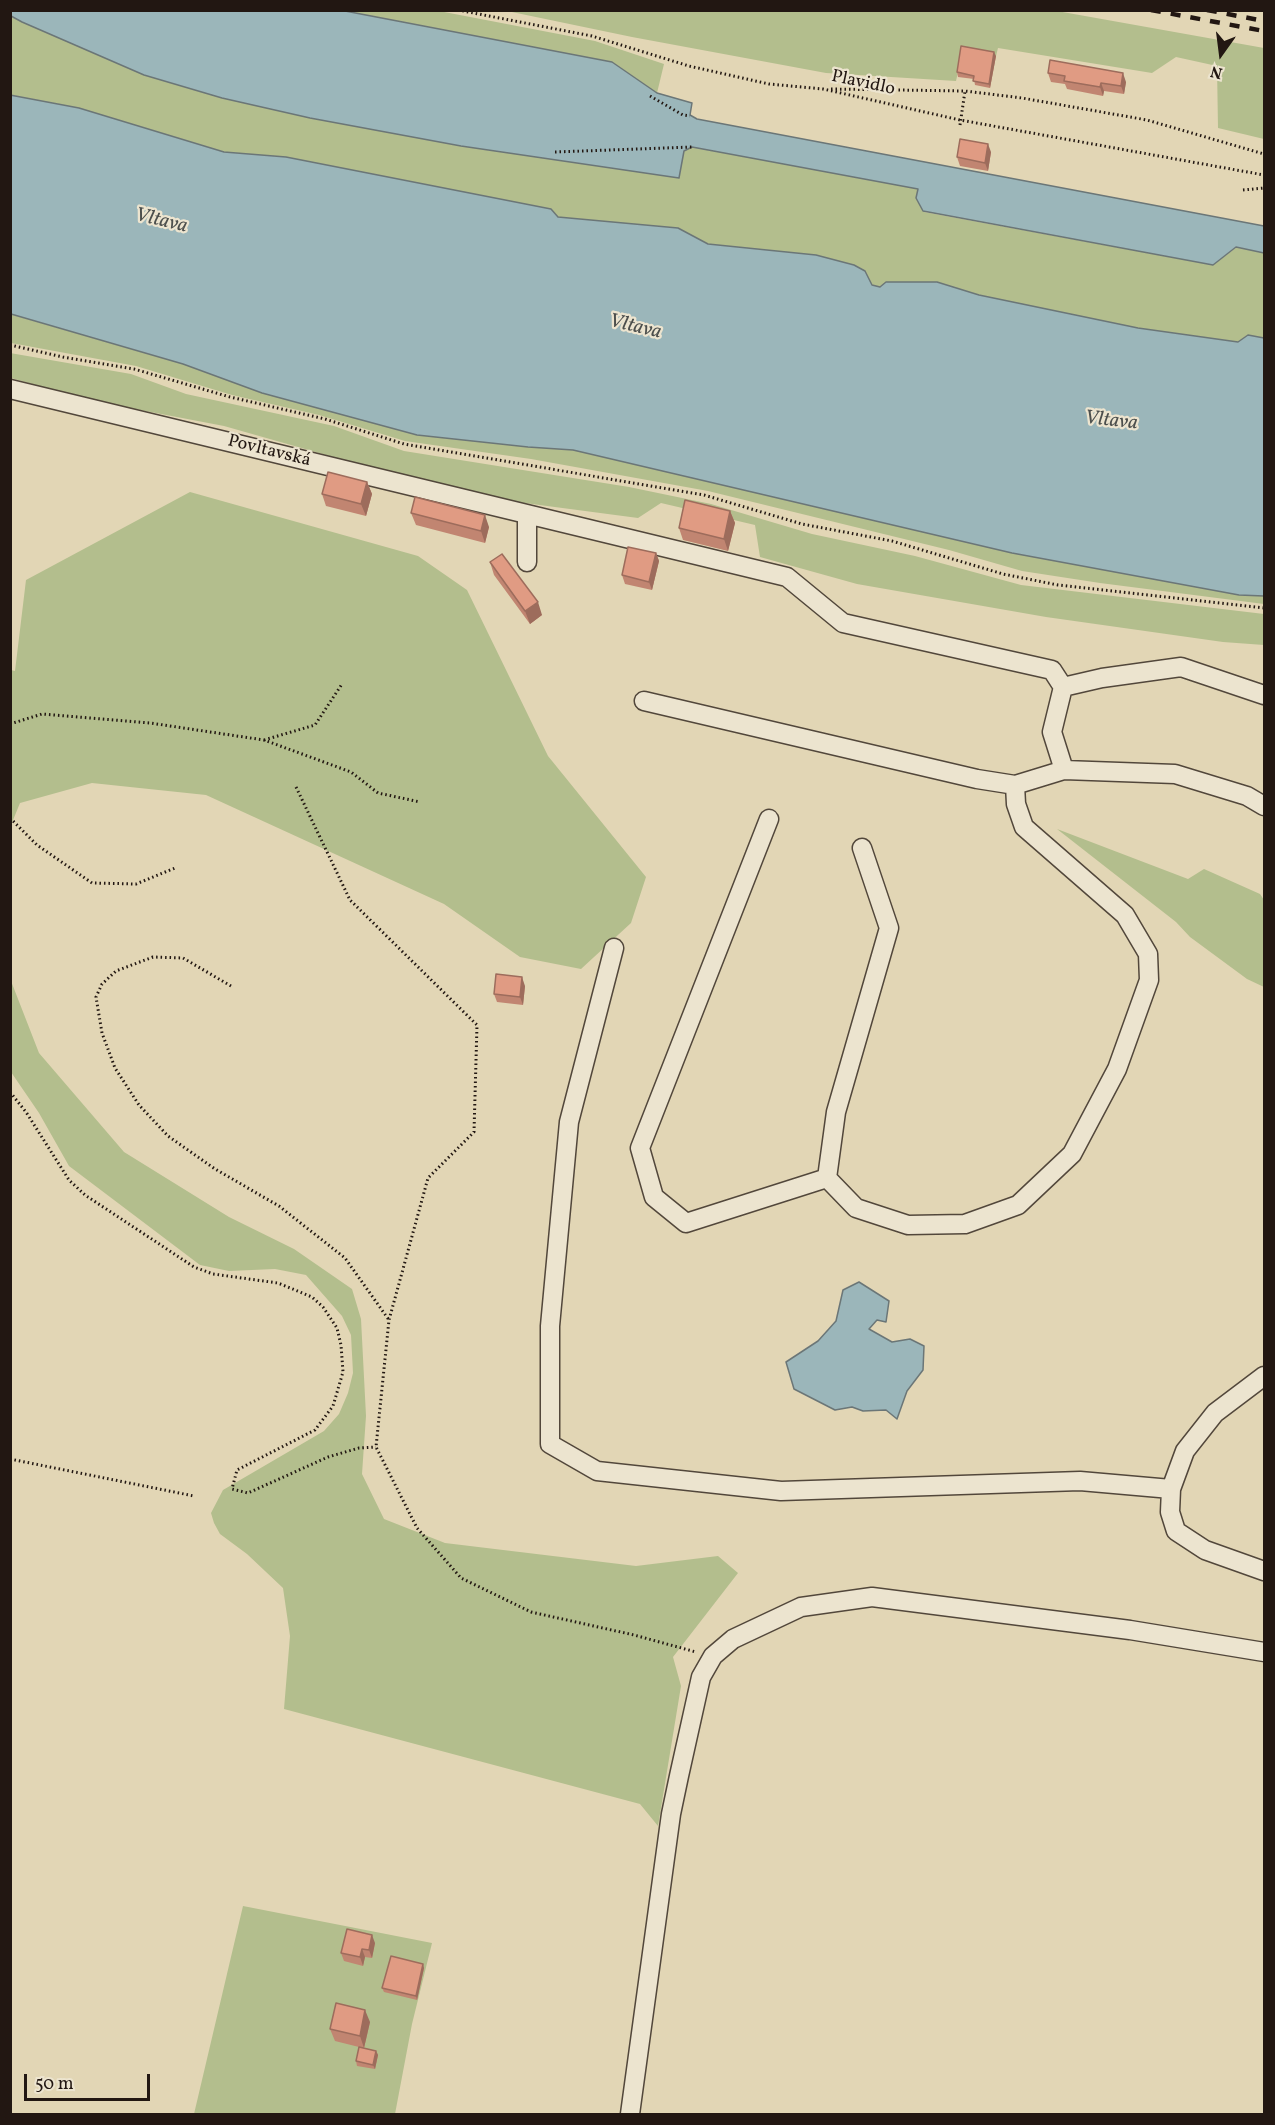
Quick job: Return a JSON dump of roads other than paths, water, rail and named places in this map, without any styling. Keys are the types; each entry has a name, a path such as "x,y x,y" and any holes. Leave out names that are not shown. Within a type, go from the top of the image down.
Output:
{"lane":[{"name":"Povltavská","path":"10,389 787,577 843,623 1052,670 1063,687"},
{"path":"526,515 527,562"},
{"path":"1064,770 1052,732 1063,687 1102,678 1181,667 1264,695"},
{"path":"644,701 1015,785 1064,770 1175,774 1246,796 1264,806"},
{"path":"827,1178 856,1208 908,1225 965,1224 1018,1205 1071,1154 1117,1069 1149,980 1148,954 1125,915 1024,827 1016,804 1015,785"},
{"path":"769,819 640,1149 654,1197 686,1224 827,1178"},
{"path":"827,1178 836,1112 889,928 862,848"},
{"path":"614,948 569,1122 550,1326 550,1444 597,1471 781,1491 1080,1480 1171,1489"},
{"path":"1264,1376 1215,1413 1185,1451 1171,1489 1170,1512 1176,1531 1205,1550 1264,1571"},
{"path":"630,2115 671,1814 701,1677 712,1656 733,1639 801,1607 872,1597 1130,1630 1264,1652"}],"water":[{"path":"10,11 345,11 612,62 657,93 692,103 690,115 697,119 1264,226 1264,253 1236,247 1213,265 923,211 916,198 918,189 692,147 684,151 679,178 461,146 310,118 222,98 144,75 22,22 11,16"},
{"name":"Vltava","path":"10,95 79,108 224,152 286,157 551,209 558,217 678,228 708,244 816,255 854,265 865,271 872,285 880,287 886,282 937,282 979,295 1138,328 1238,342 1248,335 1264,338 1264,596 1239,595 1012,553 573,450 417,435 262,393 183,364 11,314"},
{"path":"859,1282 889,1301 886,1322 877,1320 869,1329 892,1342 910,1339 924,1346 923,1370 907,1391 897,1419 886,1410 863,1411 852,1407 835,1410 794,1389 786,1362 818,1341 836,1321 843,1290"}],"railway":[{"path":"1151,10 1264,31"},
{"path":"1207,10 1264,21"}]}
